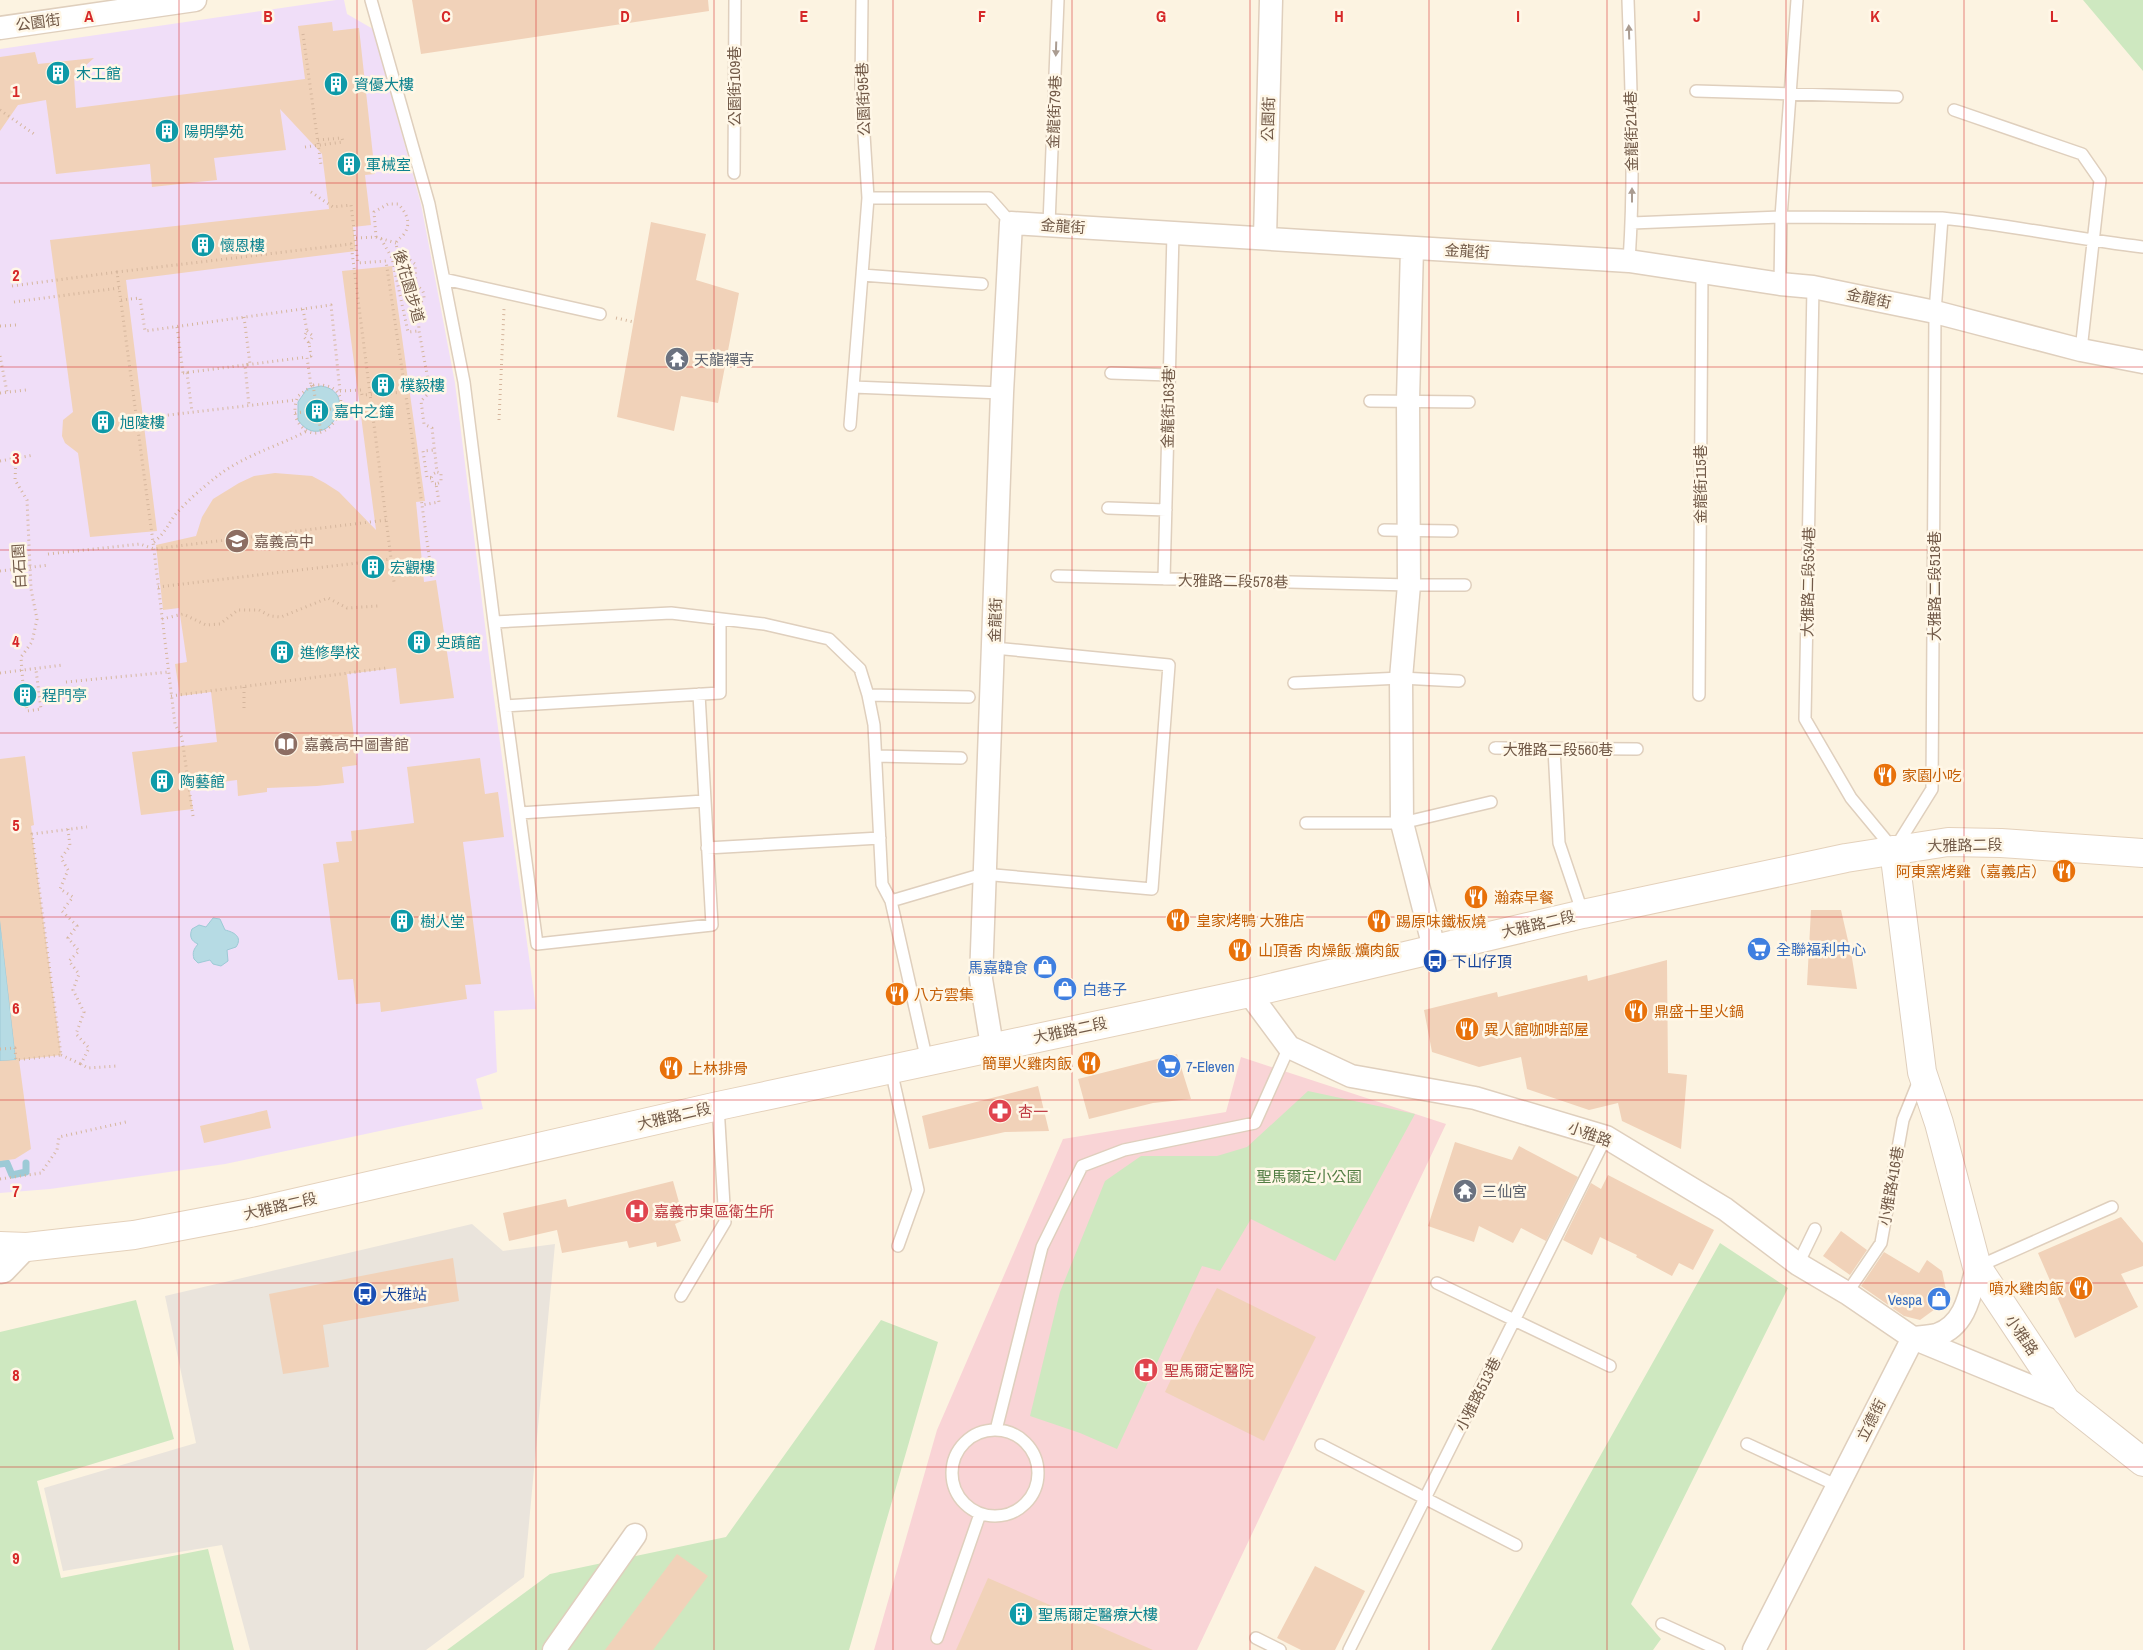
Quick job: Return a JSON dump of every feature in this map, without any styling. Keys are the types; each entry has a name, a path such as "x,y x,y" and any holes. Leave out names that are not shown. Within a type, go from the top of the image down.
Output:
{"main road":[{"name":"大雅路二段","path":"0,1246 27,1246 134,1235 250,1214 718,1106 891,1070 992,1046 1249,993 1583,914 1894,850 1948,842 2001,843 2143,853"},
{"name":"小雅路","path":"1894,850 1922,1072 1938,1123 1977,1267 2066,1401 2143,1462"}],"street":[{"name":"公園街","path":"0,28 195,0"},
{"name":"公園街","path":"1265,238 1271,0"},
{"name":"金龍街","path":"992,1046 981,979 983,874 994,648 1002,394 1011,223 1629,261 1780,284 1814,287 1935,312 2081,350 2143,362"},
{"path":"1412,248 1408,400 1409,585 1401,678 1402,823 1434,948"},
{"name":"小雅路","path":"1249,993 1289,1047 1351,1076 1475,1098 1606,1138 1725,1208 1798,1264 1847,1293 1913,1338"},
{"path":"0,1272 4,1272 27,1246"},
{"path":"1913,1338 1936,1335 1956,1324 1970,1298 1977,1267"},
{"path":"1913,1338 2066,1401"},
{"name":"立德街","path":"1754,1650 1913,1338"},
{"path":"554,1650 635,1535"}],"lane":[{"path":"371,0 429,204 464,382 537,944 712,925 704,801 700,694"},
{"name":"公園街109巷","path":"734,173 735,0"},
{"name":"公園街95巷","path":"850,425 868,198 861,87 862,0"},
{"name":"金龍街79巷","path":"1049,224 1058,0"},
{"name":"金龍街214巷","path":"1628,0 1632,141 1632,223 1629,261"},
{"path":"1780,284 1781,217 1797,0"},
{"path":"1696,91 1897,97"},
{"path":"1954,110 2082,154 2100,180 2081,350"},
{"path":"868,198 989,198 1011,223"},
{"path":"1632,223 1781,217 1942,218 2003,224 2094,242 2143,247"},
{"path":"1935,312 1942,218"},
{"name":"金龍街163巷'","path":"1164,579 1172,234"},
{"name":"金龍街115巷","path":"1699,695 1702,272"},
{"path":"862,275 982,284"},
{"path":"444,280 600,314"},
{"name":"大雅路二段534巷","path":"1814,287 1805,719 1851,798 1894,850"},
{"name":"大雅路二段518巷","path":"1894,850 1932,789 1935,312"},
{"path":"1111,373 1169,375"},
{"path":"853,387 1002,394"},
{"path":"1370,401 1469,402"},
{"path":"1108,508 1166,510"},
{"path":"1384,530 1452,531"},
{"name":"大雅路二段578巷","path":"1057,576 1465,585"},
{"path":"494,622 671,614 764,624 829,639 860,669 874,725 882,884 891,901 927,1062"},
{"path":"505,706 720,692 720,619"},
{"path":"891,901 983,874 1152,889 1169,665 994,648"},
{"path":"1294,682 1401,678 1459,681"},
{"path":"868,695 969,697"},
{"name":"大雅路二段560巷","path":"1583,914 1558,843 1554,749 1495,748 1637,749"},
{"path":"876,756 961,758"},
{"path":"520,813 704,801"},
{"path":"1306,824 1402,823 1491,802"},
{"path":"707,848 880,838"},
{"path":"996,1430 1042,1247 1082,1166 1124,1150 1255,1122 1289,1047"},
{"path":"891,1070 918,1190 898,1246"},
{"name":"小雅路416巷","path":"1847,1293 1881,1243 1903,1120 1922,1072"},
{"path":"681,1296 725,1222 718,1106"},
{"name":"小雅路513巷","path":"1349,1650 1606,1138"},
{"path":"1977,1267 2112,1207"},
{"path":"1798,1264 1814,1229"},
{"path":"1437,1283 1610,1366"},
{"path":"996,1430 1011,1433 1024,1440 1033,1452 1038,1466 1038,1482 1032,1496 1022,1507 1009,1514 994,1517 980,1514 968,1508 956,1492 951,1472 953,1459 960,1447 970,1437 982,1432 996,1430"},
{"path":"1747,1444 1838,1486"},
{"path":"1321,1445 1516,1545"},
{"path":"937,1638 980,1514"},
{"path":"1662,1624 1719,1650"},
{"path":"1256,1638 1280,1650"}],"path":[{"path":"303,34 321,166"},
{"path":"0,110 34,134"},
{"path":"305,147 318,143 342,138 343,142 318,143"},
{"path":"311,192 333,206 351,205 358,263 386,261 432,577"},
{"name":"後花園步道","path":"356,238 376,237 374,212 388,204 398,204 407,212 408,224 403,235 396,243 397,249 416,264 416,286"},
{"path":"376,237 396,243"},
{"name":"後花園步道","path":"381,239 392,258 408,332 419,331"},
{"path":"12,286 351,244 394,582"},
{"path":"117,272 175,724 182,738 193,816"},
{"name":"後花園步道","path":"418,305 409,299 409,289 416,286 422,288 424,292 424,299 418,305 419,331 429,385 428,395 422,401 424,424 432,428 437,472 441,473 441,482 436,484 439,502 422,505"},
{"path":"14,302 119,288"},
{"path":"499,420 505,293"},
{"path":"121,300 140,298 145,330 331,305 338,391 341,398 341,408 335,422 328,429 321,432 307,432 276,447 253,454 216,477 176,514 164,534 153,542"},
{"path":"177,327 183,373 307,357 311,356 309,343 304,337 307,331 303,309"},
{"path":"244,318 250,364"},
{"path":"0,326 17,325"},
{"path":"307,331 313,336 309,343"},
{"path":"0,356 8,392"},
{"path":"307,357 321,432"},
{"path":"245,365 249,406"},
{"path":"187,373 192,412"},
{"path":"307,432 297,420 295,413 296,400 300,393 312,385 327,385 338,391 361,390 362,395 405,392"},
{"path":"0,393 26,390"},
{"path":"143,418 296,400"},
{"path":"295,413 341,408"},
{"path":"435,450 423,451 427,478 431,478 433,484 436,484"},
{"path":"0,461 34,455"},
{"name":"白石園","path":"16,458 15,480 27,500 31,589 37,619 32,642 21,657 21,671"},
{"path":"431,478 437,472"},
{"path":"48,554 140,544 154,549 386,520"},
{"path":"158,587 391,559"},
{"path":"0,571 49,565"},
{"path":"162,619 183,614 206,625 220,624 238,610 259,610 270,616 281,617 328,598 347,608 378,606"},
{"path":"0,673 64,665"},
{"path":"172,696 387,668"},
{"path":"26,702 27,711 41,709 36,670"},
{"path":"21,671 23,685"},
{"path":"66,682 169,672"},
{"path":"244,687 244,711"},
{"path":"61,1055 32,834 87,827"},
{"path":"68,829 70,846 61,858 68,870 60,890 73,897 62,911 76,926 68,938 79,951 69,961 79,974 73,990 84,1012 76,1034 89,1048 81,1064"},
{"path":"0,1049 15,1048 16,1060 61,1055 88,1068 117,1066"},
{"path":"0,1179 42,1173 57,1150 59,1138 126,1122"}],"shaded area":[{"name":"嘉義高中","path":"344,0 347,14 373,29 421,204 455,383 494,698 536,1009 494,1011 497,1072 476,1079 483,1109 225,1164 50,1189 0,1193 0,49"},
{"name":"聖馬爾定醫院","path":"1241,1057 1446,1124 1197,1650 874,1650 937,1430 1063,1139 1226,1112"},
{"path":"472,1224 503,1251 555,1244 524,1577 426,1650 250,1650 222,1545 63,1571 44,1488 196,1443 165,1296"}],"green space":[{"path":"2083,0 2143,0 2143,71"},
{"name":"聖馬爾定小公園","path":"1308,1091 1415,1114 1335,1261 1251,1219 1220,1271 1202,1266 1117,1449 1080,1433 1030,1416 1060,1292 1105,1181 1141,1156 1217,1156 1247,1147"},
{"path":"1720,1243 1788,1288 1631,1604 1661,1639 1653,1650 1491,1650"},
{"path":"136,1300 174,1439 37,1481 61,1578 208,1549 234,1650 0,1650 0,1332"},
{"path":"881,1320 938,1342 849,1650 447,1650 550,1574 726,1537"}],"water":[{"path":"321,386 333,391 339,399 339,409 335,419 328,427 318,431 308,429 298,420 298,402 307,389"},
{"path":"213,918 220,919 225,930 232,932 238,938 236,947 227,950 228,961 221,966 213,964 210,960 198,963 193,957 198,944 191,938 192,929 199,925 206,927"},
{"path":"0,920 16,1060 0,1061"}],"building":[{"path":"412,0 708,0 709,11 421,54"},
{"path":"332,22 333,31 359,28 375,174 365,175 371,225 353,227 356,251 126,280 157,531 90,537 78,453 65,443 62,436 63,420 73,412 50,240 329,209 322,154 280,109 286,150 214,158 217,180 152,187 150,164 56,174 46,100 18,105 0,131 0,57 35,52 38,64 94,58 74,76 76,108 305,79 298,26"},
{"name":"天龍禪寺","path":"651,222 706,234 696,280 739,293 718,403 681,396 674,431 617,417"},
{"path":"392,266 425,501 416,502 424,582 436,580 454,698 400,704 396,668 347,674 357,765 342,767 344,783 267,788 267,792 238,796 237,780 189,786 193,809 141,815 132,752 217,742 211,692 180,696 175,664 187,662 179,608 163,610 156,545 196,536 202,517 213,499 254,476 275,473 312,476 325,483 339,492 376,530 342,271"},
{"path":"25,756 34,825 31,826 61,1055 19,1060 31,1149 15,1159 0,1161 0,1061 16,1060 0,920 0,759"},
{"name":"樹人堂","path":"480,758 485,794 498,792 504,837 463,842 481,984 465,985 467,999 381,1012 380,1002 356,1004 353,979 338,980 323,864 339,862 336,842 352,841 351,831 414,823 407,767"},
{"path":"1811,910 1841,910 1857,989 1807,985"},
{"path":"1667,960 1668,1073 1687,1075 1681,1149 1622,1121 1618,1103 1589,1110 1527,1089 1521,1057 1479,1067 1432,1052 1424,1010 1497,992 1498,997 1587,975 1588,981"},
{"path":"1177,1054 1191,1099 1153,1103 1089,1119 1078,1079"},
{"path":"1038,1086 1049,1131 1005,1132 929,1149 922,1116"},
{"path":"267,1110 271,1128 204,1143 200,1126"},
{"path":"1455,1142 1512,1160 1519,1146 1578,1177 1546,1241 1521,1228 1513,1243 1479,1226 1474,1242 1428,1226"},
{"path":"1608,1175 1714,1230 1693,1270 1679,1263 1672,1276 1636,1257 1637,1255 1600,1237 1592,1255 1563,1240 1591,1183 1601,1189"},
{"path":"673,1181 684,1220 675,1224 681,1241 657,1247 656,1242 629,1248 627,1241 562,1253 557,1230 509,1241 503,1213 566,1199 568,1207"},
{"path":"2121,1217 2143,1243 2143,1266 2121,1274 2138,1307 2075,1338 2038,1253"},
{"path":"1841,1231 1867,1250 1850,1275 1823,1256"},
{"path":"1884,1252 1919,1273 1927,1260 1942,1271 1946,1290 1942,1304 1920,1320 1904,1316 1861,1286"},
{"path":"453,1258 459,1301 323,1325 329,1367 283,1374 269,1294"},
{"path":"1217,1288 1316,1337 1264,1441 1165,1392"},
{"path":"677,1554 708,1576 653,1650 605,1650"},
{"path":"1315,1566 1365,1591 1335,1650 1301,1650 1277,1638"},
{"name":"聖馬爾定醫療大樓","path":"988,1578 1153,1650 956,1650"}],"waterway":[{"path":"0,1164 7,1163 12,1175 26,1172 26,1163"}],"place":[{"name":"木工館","path":"58,73"},
{"name":"資優大樓","path":"336,84"},
{"name":"陽明學苑","path":"167,131"},
{"name":"軍械室","path":"349,164"},
{"name":"懷恩樓","path":"203,245"},
{"name":"天龍禪寺","path":"677,359"},
{"name":"樸毅樓","path":"383,385"},
{"name":"嘉中之鐘","path":"317,411"},
{"name":"旭陵樓","path":"103,422"},
{"name":"嘉義高中","path":"237,541"},
{"name":"宏觀樓","path":"373,567"},
{"name":"史蹟館","path":"419,642"},
{"name":"進修學校","path":"282,652"},
{"name":"程門亭","path":"25,695"},
{"name":"嘉義高中圖書館","path":"286,744"},
{"name":"家園小吃","path":"1885,775"},
{"name":"陶藝館","path":"162,781"},
{"name":"阿東窯烤雞（嘉義店）","path":"2064,871"},
{"name":"瀚森早餐","path":"1476,897"},
{"name":"皇家烤鴨 大雅店","path":"1178,920"},
{"name":"樹人堂","path":"402,921"},
{"name":"踢原味鐵板燒","path":"1379,921"},
{"name":"全聯福利中心","path":"1759,949"},
{"name":"山頂香 肉燥飯 爌肉飯","path":"1240,950"},
{"name":"下山仔頂","path":"1435,961"},
{"name":"馬嘉韓食","path":"1045,967"},
{"name":"白巷子","path":"1065,989"},
{"name":"八方雲集","path":"897,994"},
{"name":"鼎盛十里火鍋","path":"1636,1011"},
{"name":"異人館咖啡部屋","path":"1467,1029"},
{"name":"簡單火雞肉飯","path":"1089,1063"},
{"name":"7-Eleven","path":"1169,1066"},
{"name":"上林排骨","path":"671,1068"},
{"name":"杏一","path":"1000,1111"},
{"name":"三仙宮","path":"1465,1191"},
{"name":"嘉義市東區衛生所","path":"637,1211"},
{"name":"噴水雞肉飯","path":"2081,1288"},
{"name":"大雅站","path":"365,1294"},
{"name":"Vespa","path":"1939,1299"},
{"name":"聖馬爾定醫院","path":"1146,1370"},
{"name":"聖馬爾定醫療大樓","path":"1021,1614"}]}
